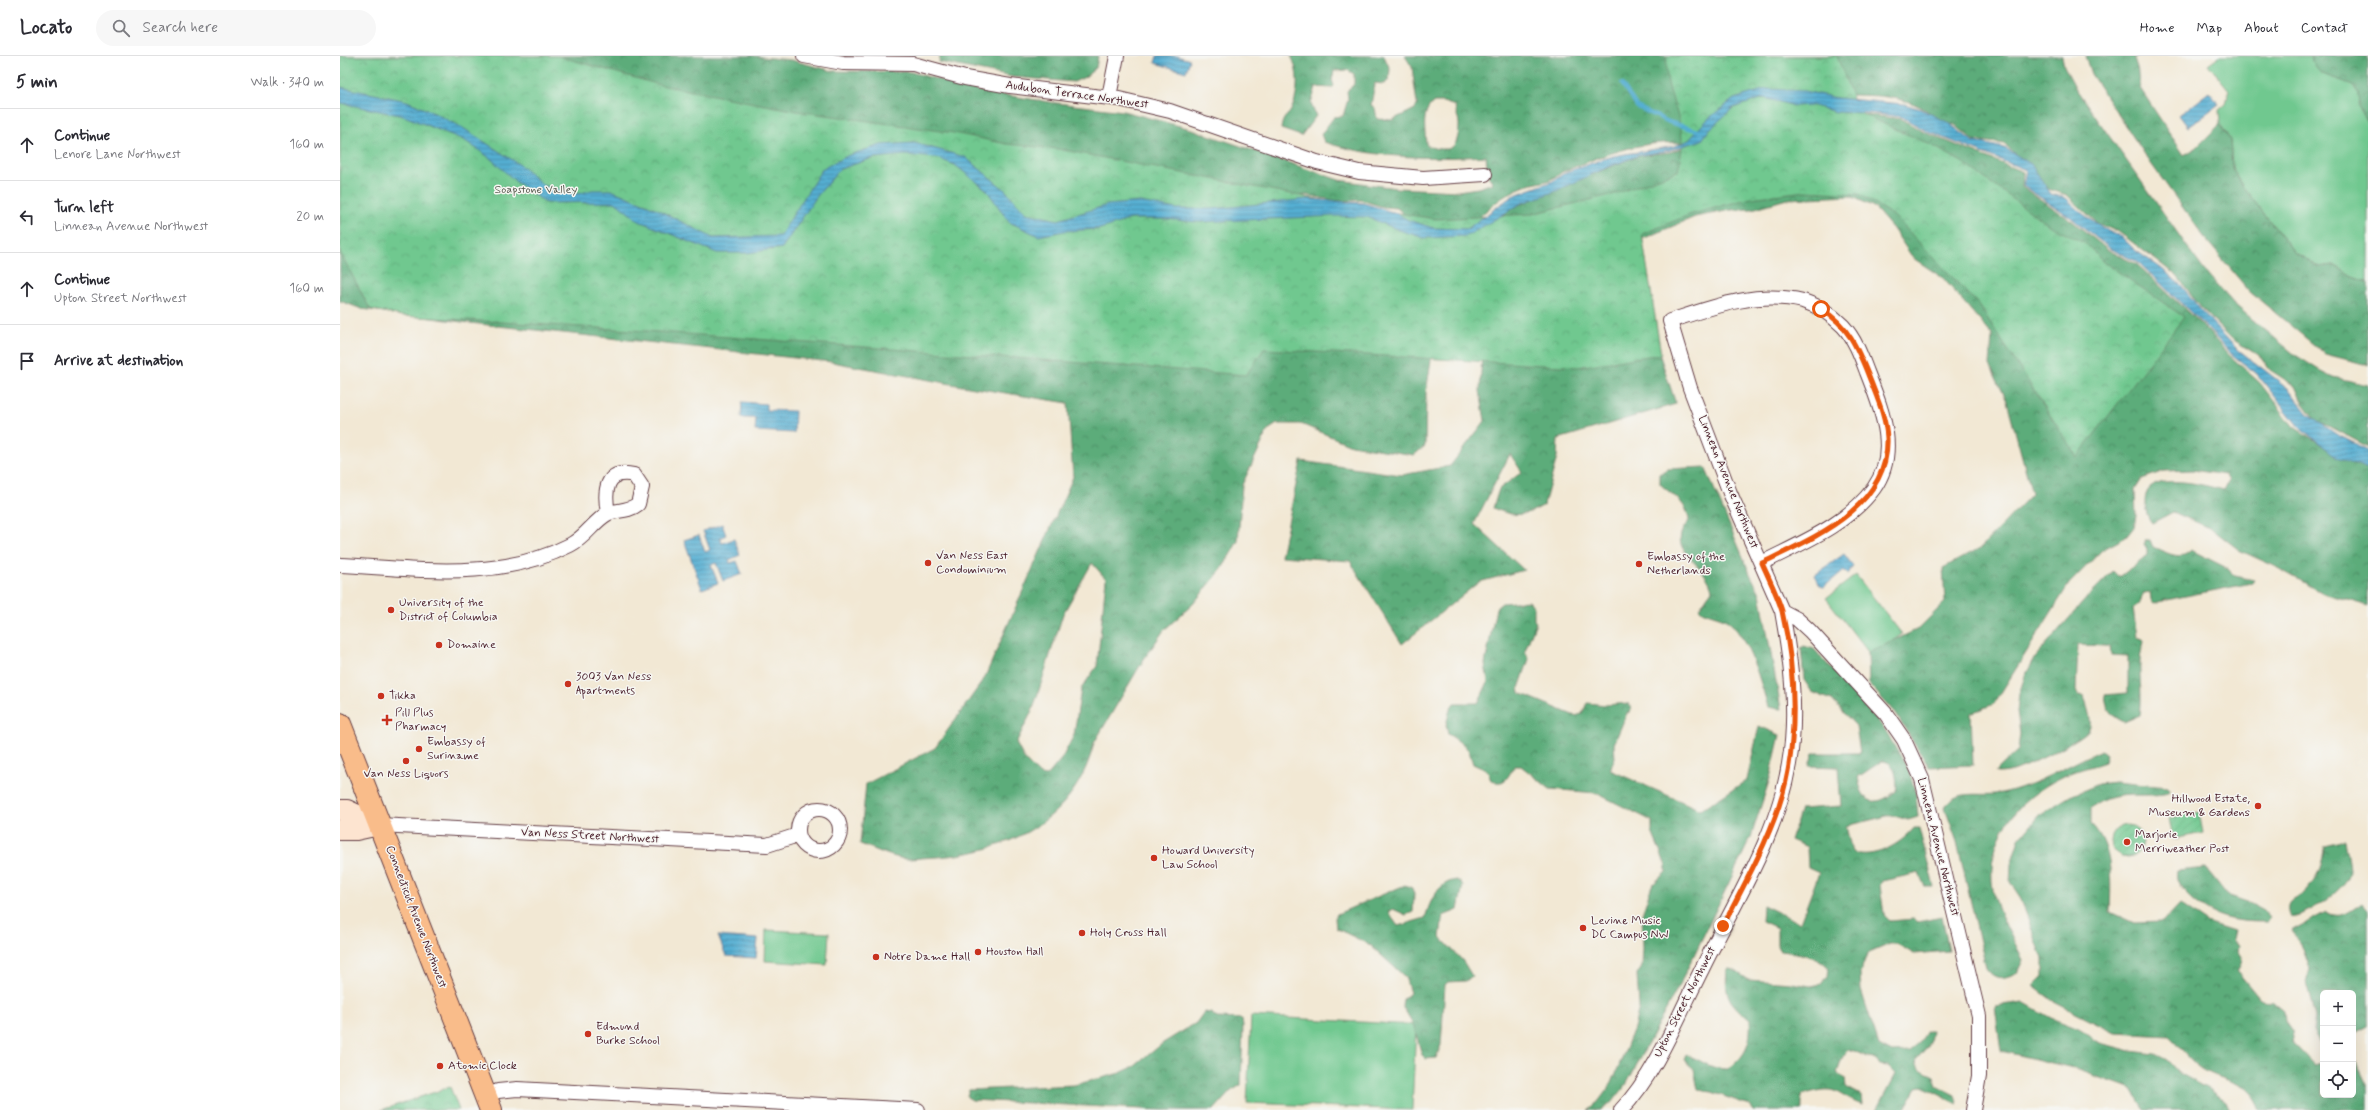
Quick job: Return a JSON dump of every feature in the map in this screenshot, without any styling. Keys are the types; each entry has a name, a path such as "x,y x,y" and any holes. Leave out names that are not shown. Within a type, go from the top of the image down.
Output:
{"main road":[{"name":"Connecticut Avenue Northwest","path":"340,724 488,1103"},
{"name":"Van Ness Street Northwest","path":"340,810 347,810 379,824"},
{"name":"Van Ness Street Northwest","path":"340,830 356,830 379,824"}],"street":[{"name":"Audubon Terrace Northwest","path":"804,56 843,63 913,64 965,78 1010,86 1109,97 1170,111 1317,162 1359,172 1423,178 1485,174"},
{"path":"1109,97 1117,56"},
{"name":"Linnean Avenue Northwest","path":"1762,563 1826,530 1850,512 1874,488 1883,468 1887,450 1885,423 1879,401 1853,339 1833,317 1814,305 1783,298 1750,299 1717,306 1670,321 1696,404 1730,493 1782,611 1797,619 1810,631 1884,711 1904,740 1922,779 1979,1016 1980,1061 1973,1110"},
{"path":"340,565 465,572 508,568 570,545 584,536 608,513"},
{"name":"Upton Street Northwest","path":"1621,1110 1644,1082 1736,901 1780,805 1789,764 1792,731 1792,682 1782,611"},
{"name":"Van Ness Street Northwest","path":"379,824 767,845 798,835"},
{"path":"488,1103 498,1091 517,1089 918,1110"}],"green space":[{"path":"340,56 752,56 791,60 833,71 911,72 980,91 1049,102 1123,111 1191,129 1339,180 1396,188 1458,191 1478,188 1493,183 1482,167 1487,165 1486,156 1425,157 1384,155 1344,148 1324,142 1321,134 1334,117 1343,116 1348,99 1347,91 1354,84 1354,74 1348,70 1334,71 1332,80 1334,86 1332,88 1316,87 1311,104 1316,116 1301,136 1281,129 1284,118 1292,108 1297,89 1296,68 1291,56 1384,56 1390,69 1389,80 1384,84 1375,83 1371,105 1375,108 1377,119 1392,120 1415,109 1417,104 1412,67 1405,56 2062,56 2064,66 2076,89 2203,269 2234,304 2294,354 2319,370 2333,377 2368,385 2368,447 2331,427 2317,422 2302,402 2295,386 2270,370 2261,357 2232,339 2202,309 2177,276 2120,233 2097,223 2067,195 2039,186 2033,174 2005,144 1973,140 1955,125 1939,122 1930,113 1919,106 1895,98 1869,95 1843,95 1682,143 1651,144 1621,150 1562,172 1553,179 1530,184 1510,193 1483,214 1471,226 1411,220 1397,208 1383,207 1361,200 1338,201 1306,195 1263,202","holes":["1434,102 1443,102 1455,106 1459,124 1458,137 1452,147 1448,149 1432,147 1426,144 1425,115 1427,110"]},
{"name":"Soapstone Valley","path":"340,56 558,56 660,85 797,111 954,133 1007,144 1058,149 1358,207 1436,219 1532,214 1618,193 1678,171 1681,157 1682,136 1679,119 1668,83 1666,56 1837,56 1858,112 1935,147 1962,162 2050,226 2086,244 2104,262 2184,317 2077,457 1979,305 1894,216 1859,194 1805,191 1751,198 1689,215 1642,234 1661,354 1578,367 1264,349 1246,375 632,330 401,316 370,309 340,252"},
{"path":"940,56 1098,56 1096,68 1085,77 1074,82 1012,77 939,62"},
{"path":"2085,56 2139,56 2134,60 2137,67 2140,88 2184,155 2196,148 2220,124 2230,140 2232,168 2243,187 2294,252 2319,267 2334,265 2353,277 2368,282 2368,365 2325,354 2250,292 2207,241 2152,165 2091,74"},
{"path":"2219,56 2311,56 2316,66 2322,72 2328,76 2352,85 2357,91 2361,98 2364,115 2368,123 2368,282 2353,277 2334,265 2319,267 2294,252 2243,187 2232,168 2230,140 2220,124 2219,110 2226,104 2229,90 2208,64"},
{"path":"2311,56 2368,56 2368,123 2358,105 2359,97 2357,91 2342,81 2321,73"},
{"path":"340,113 1384,225 1495,220 1522,203 1637,156 1670,152 1703,141 1836,114 1868,115 1901,119 1924,132 2023,172 2022,187 2071,220 2108,250 2138,265 2207,330 2228,354 2260,383 2294,427 2342,458 2368,465 2368,606 2323,593 2274,566 2239,550 2212,529 2173,512 2152,523 2150,521 2145,507 2145,501 2148,491 2155,485 2166,482 2192,483 2224,490 2229,481 2225,475 2193,470 2164,471 2142,479 2135,490 2136,516 2134,527 2126,537 2102,550 2069,584 1994,704 1971,713 1973,765 1929,767 1895,713 1869,684 1868,653 1918,629 1945,602 1943,568 1980,548 2032,494 2007,401 1990,365 1992,335 1943,278 1913,258 1893,229 1874,207 1851,196 1787,199 1752,209 1731,210 1695,217 1642,239 1656,344 1676,404 1558,439 1557,457 1544,505 1525,514 1507,513 1493,508 1499,489 1522,472 1510,454 1474,524 1524,570 1479,582 1402,644 1350,561 1281,556 1301,461 1402,475 1450,466 1485,421 1480,391 1482,353 1431,343 1431,360 1426,393 1425,446 1414,455 1351,445 1301,424 1277,424 1268,430 1242,485 1238,541 1222,569 1193,604 1164,630 1144,659 1094,743 1085,770 1072,792 1056,811 1036,827 1014,839 990,848 964,854 907,859 889,855 860,844 866,784 935,748 984,679 1073,477 1068,403 962,386 832,362 470,323 362,309 340,301","holes":["1092,563 1106,579 1097,666 1081,689 1074,735 1062,758 1047,776 1040,775 1025,760 1016,743 1033,709 1063,614"]},
{"path":"1705,467 1751,576 1760,593 1781,709 1768,707 1754,662 1737,631 1727,621 1702,611 1699,608 1712,590 1708,580 1688,556 1680,540 1682,531 1689,521 1686,509 1679,500 1660,484 1660,474 1668,469"},
{"path":"2146,540 2150,540 2153,547 2173,555 2178,556 2187,554 2191,550 2227,568 2235,576 2254,580 2252,583 2154,603 2151,600 2150,592 2144,593 2139,604 2133,608 2137,637 2143,639 2144,642 2140,659 2140,715 2124,722 2110,712 2106,700 2105,695 2128,693 2128,656 2111,655 2110,647 2106,646 2078,645 2076,691 2078,695 2084,696 2090,717 2089,729 2077,739 2029,764 2013,771 1999,773 1995,772 2018,750 2020,733 2017,711 2019,694 2025,676 2036,656 2091,593 2113,571 2118,576 2121,576 2147,555 2147,549 2144,544"},
{"path":"1856,575 1902,634 1872,657 1826,598"},
{"path":"1529,601 1534,607 1534,620 1536,622 1525,651 1529,659 1519,688 1520,693 1575,716 1582,714 1587,703 1606,705 1629,703 1631,711 1627,713 1614,744 1615,758 1610,770 1701,810 1747,780 1759,726 1780,735 1770,778 1751,837 1685,974 1626,1085 1612,1103 1601,1110 1588,1110 1598,1102 1612,1083 1634,1028 1639,1007 1637,974 1642,966 1642,914 1652,885 1666,872 1666,866 1652,832 1652,821 1596,793 1550,789 1521,766 1515,766 1504,781 1491,781 1488,771 1473,764 1469,751 1464,745 1448,734 1446,725 1450,709 1454,703 1478,703 1488,682 1485,664 1496,608 1502,603"},
{"path":"1804,646 1814,649 1882,726 1908,768 1916,794 1918,817 1908,820 1891,815 1846,826 1852,852 1860,854 1869,854 1886,849 1901,840 1914,828 1919,828 1934,887 1925,887 1919,873 1882,881 1880,885 1884,915 1890,921 1914,919 1917,922 1942,917 1949,951 1914,954 1897,944 1890,944 1867,954 1860,973 1861,990 1879,1045 1892,1052 1910,1051 1918,1045 1927,1031 1932,1031 1930,1043 1916,1060 1918,1066 1922,1070 1934,1076 1937,1086 1955,1095 1958,1104 1922,1086 1917,1087 1904,1110 1877,1110 1896,1074 1888,1066 1880,1065 1875,1060 1849,1049 1843,1056 1837,1073 1845,1078 1846,1087 1861,1095 1862,1105 1834,1091 1823,1090 1801,1095 1803,1110 1753,1110 1749,1105 1712,1092 1698,1090 1694,1069 1684,1060 1686,1055 1715,1068 1728,1069 1740,1059 1744,1053 1750,1035 1750,1020 1733,1004 1730,999 1726,979 1727,970 1734,970 1749,980 1811,986 1821,984 1828,976 1829,968 1819,960 1806,955 1780,951 1777,946 1777,928 1762,921 1763,905 1800,923 1819,873 1808,868 1807,847 1791,840 1801,809 1841,806 1838,767 1809,766 1813,753 1860,753 1856,726 1832,700 1812,692 1804,680 1801,648","holes":["1882,761 1887,762 1895,772 1897,782 1896,791 1882,800 1876,801 1866,798 1860,786 1858,777"]},
{"path":"2102,750 2107,754 2105,762 2072,772 2046,786 2018,809 1999,837 1994,854 1992,871 1993,890 1998,908 2023,960 2017,973 2008,977 1996,977 1986,968 1957,842 1945,808 1954,798 1960,796 2008,792 2049,776"},
{"path":"2115,782 2168,787 2170,790 2169,793 2159,795 2128,795 2109,798 2091,808 2091,824 2104,843 2110,865 2110,912 2134,923 2163,922 2180,904 2206,922 2234,931 2232,940 2238,945 2237,952 2241,959 2241,964 2237,971 2260,999 2269,1003 2273,1001 2284,1010 2285,1021 2292,1031 2294,1044 2314,1065 2320,1062 2320,1098 2356,1098 2356,1061 2368,1087 2368,1110 2260,1110 2256,1100 2250,1092 2236,1083 2210,1074 2202,1069 2193,1062 2169,1036 2115,1033 2056,1003 2033,986 2043,976 2043,959 2020,897 2010,882 2011,864 2019,839 2039,815 2070,796 2099,784"},
{"path":"2199,812 2203,833 2173,839 2169,818"},
{"path":"2124,825 2130,825 2139,829 2143,841 2139,853 2130,857 2124,857 2115,853 2111,844 2111,838 2115,829"},
{"path":"2345,840 2350,867 2348,878 2335,893 2326,900 2307,912 2291,917 2289,905 2294,899 2301,896 2313,883 2323,858 2324,845"},
{"path":"2206,868 2227,895 2250,903 2263,910 2270,918 2267,922 2243,921 2223,917 2204,908 2195,901 2186,893 2177,880 2177,871"},
{"path":"1457,880 1463,885 1458,910 1443,916 1440,937 1463,961 1472,976 1466,981 1448,982 1445,985 1441,1045 1436,1058 1426,1059 1422,1055 1413,1024 1402,1005 1403,999 1410,993 1405,977 1370,945 1336,928 1335,918 1337,914 1405,885 1412,888 1414,894 1413,912 1406,915 1393,909 1388,912 1398,926 1425,918 1432,899 1439,889 1450,882"},
{"path":"2362,903 2368,910 2368,1026 2356,1032 2356,990 2320,990 2320,1043 2313,1031 2315,1017 2306,983 2310,969 2301,944 2291,931 2326,912 2336,915 2345,914"},
{"path":"766,930 829,933 827,965 765,961"},
{"path":"2023,1002 2051,1018 2079,1029 2100,1043 2131,1051 2155,1054 2167,1060 2179,1073 2209,1089 2226,1101 2230,1110 2144,1110 2132,1089 2073,1068 2001,1051 1995,1006"},
{"path":"1204,1012 1211,1013 1217,1018 1242,1019 1243,1026 1241,1085 1231,1091 1214,1110 1162,1110 972,1100 967,1097 969,1090 1074,1085 1120,1073 1135,1066 1163,1043 1196,1023"},
{"path":"1251,1016 1416,1025 1412,1110 1247,1103"},
{"path":"450,1087 459,1110 381,1110"}],"water":[{"path":"1157,56 1176,56 1190,60 1186,72 1155,63"},
{"path":"340,87 407,101 434,113 463,128 520,165 544,186 578,194 592,190 611,190 655,208 713,238 780,236 822,169 849,155 881,145 914,143 965,157 1005,190 1026,213 1058,220 1108,205 1140,202 1176,209 1212,209 1308,199 1363,203 1396,213 1408,220 1433,228 1467,229 1512,196 1553,181 1566,172 1613,156 1675,146 1687,141 1709,118 1734,99 1766,89 1804,91 1837,98 1904,104 1921,109 1949,123 1972,141 2005,148 2031,164 2051,194 2066,198 2083,214 2108,231 2122,237 2135,250 2161,268 2181,285 2200,309 2236,348 2289,389 2308,414 2336,434 2368,450 2368,469 2337,457 2299,427 2257,374 2231,354 2209,330 2139,263 2109,248 2069,216 2023,186 2026,170 1926,131 1902,117 1868,113 1836,112 1810,105 1795,106 1764,98 1733,108 1709,130 1702,140 1670,150 1637,156 1606,168 1554,192 1522,203 1467,236 1424,238 1367,217 1335,216 1198,222 1166,219 1131,219 1100,229 1064,231 1039,236 1009,222 986,189 955,165 937,158 905,155 873,158 840,169 817,196 782,248 747,253 717,253 639,221 615,202 546,203 515,181 490,158 464,140 404,116 341,103"},
{"path":"2209,92 2219,104 2188,127 2179,115"},
{"path":"742,402 766,404 766,410 795,411 794,433 755,431 756,418 741,418"},
{"path":"722,524 726,535 720,538 722,543 734,539 740,555 729,560 730,563 737,561 742,574 723,581 716,563 711,565 718,583 702,589 684,540 699,535 705,552 710,550 703,531"},
{"path":"1844,554 1853,566 1848,574 1843,571 1824,587 1820,586 1815,575"},
{"path":"718,936 758,939 756,958 726,956"}],"waterway":[{"path":"1622,84 1637,107 1669,122 1702,132"}],"place":[{"name":"Van Ness East Condominium","path":"928,563"},
{"name":"Embassy of the Netherlands","path":"1639,564"},
{"name":"University of the District of Columbia","path":"391,610"},
{"name":"Domaine","path":"439,645"},
{"name":"3003 Van Ness Apartments","path":"568,684"},
{"name":"Tikka","path":"381,696"},
{"name":"Pill Plus Pharmacy","path":"387,720"},
{"name":"Embassy of Suriname","path":"419,749"},
{"name":"Van Ness Liquors","path":"406,761"},
{"name":"Hillwood Estate, Museum & Gardens","path":"2258,806"},
{"name":"Marjorie Merriweather Post","path":"2127,842"},
{"name":"Howard University Law School","path":"1154,858"},
{"name":"Levine Music DC Campus NW","path":"1583,928"},
{"name":"Holy Cross Hall","path":"1082,933"},
{"name":"Houston Hall","path":"978,952"},
{"name":"Notre Dame Hall","path":"876,957"},
{"name":"Edmund Burke School","path":"588,1034"},
{"name":"Atomic Clock","path":"440,1066"}],"route":[{"path":"1723,926 1759,854 1780,805 1791,752 1792,682 1784,622 1777,596 1762,563 1812,538 1850,512 1874,488 1885,463 1887,437 1885,423 1879,401 1859,352 1853,339 1844,327 1827,312 1821,309"}]}
